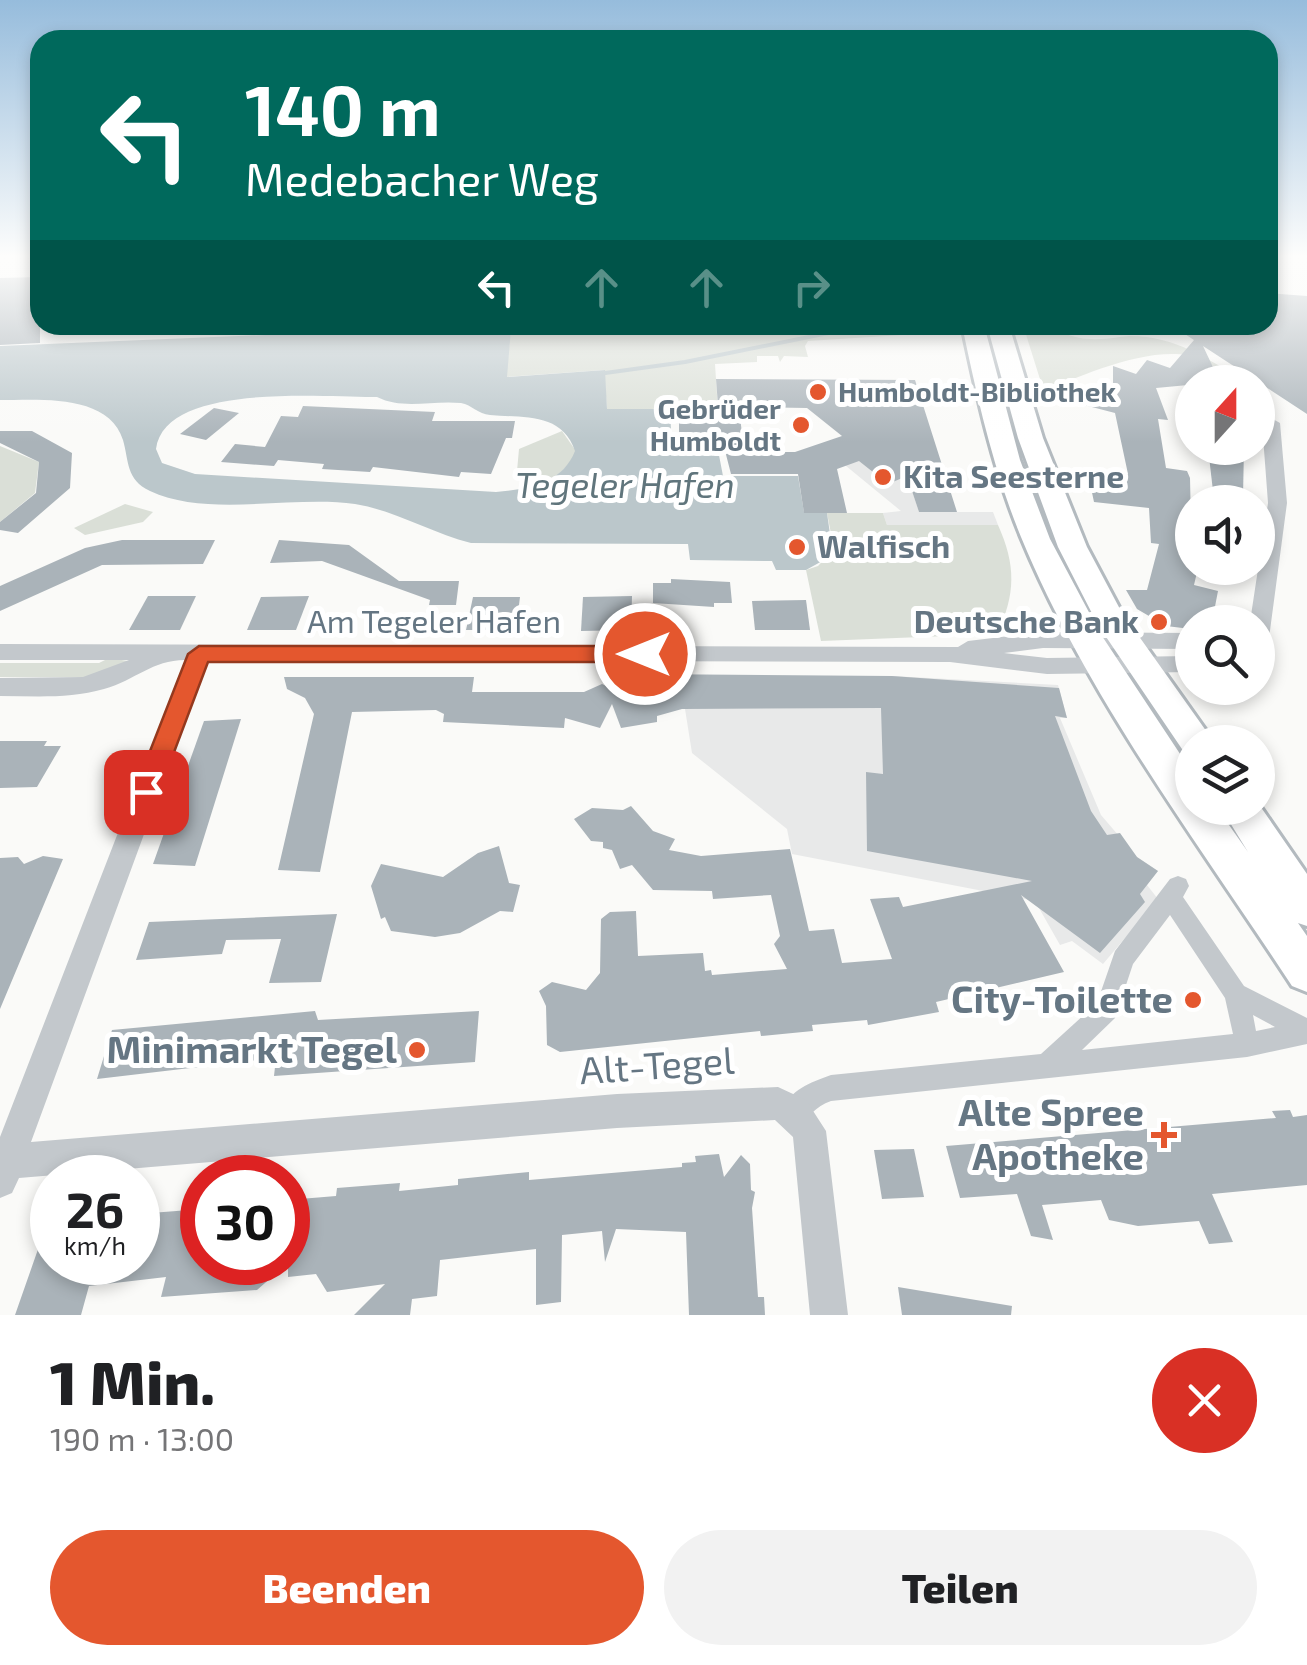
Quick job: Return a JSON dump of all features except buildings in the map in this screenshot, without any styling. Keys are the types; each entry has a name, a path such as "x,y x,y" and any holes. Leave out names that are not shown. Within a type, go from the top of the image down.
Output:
{"main road":[{"path":"975,335 1000,438 1031,526 1094,652 1175,776"},
{"path":"1001,335 1039,470 1108,614 1184,725"},
{"path":"1208,825 1307,972"},
{"path":"1251,825 1307,908"}],"street":[{"path":"1263,605 1277,508 1275,441"},
{"path":"1134,652 1175,645"},
{"name":"Am Tegeler Hafen","path":"0,652 950,654 1047,666 1094,652 1134,652"},
{"path":"0,687 92,687 121,677 159,652"},
{"path":"1134,652 1175,660"},
{"path":"3,1168 199,654"},
{"path":"1046,1066 1107,1010 1123,959 1174,892 1236,994 1246,1045"},
{"path":"1236,994 1307,1032"},
{"path":"828,1315 808,1131 794,1112 810,1095 832,1088 1246,1045 1307,1032"},
{"name":"Alt-Tegel","path":"3,1168 756,1102 778,1103 794,1112"}],"shaded area":[{"path":"510,335 902,335 808,341 808,357 784,356 780,362 778,356 757,356 757,362 715,364 718,410 607,409 604,370 506,377"},
{"path":"1026,335 1146,337 1177,344 1218,365 1191,356 1166,354 1086,374 1044,392"},
{"path":"562,431 576,451 572,459 554,477 523,490 517,471 519,449"},
{"path":"0,446 39,462 35,493 0,522"},
{"name":"Kita Seesterne","path":"900,454 919,512 993,512 998,525 887,525 883,513 901,511 840,461"},
{"path":"125,504 153,512 143,522 85,535 74,528"},
{"path":"827,513 883,513 887,525 998,525 1008,553 1011,580 1008,606 997,634 821,641 806,570 818,566 834,549"},
{"path":"109,658 128,661 89,681 83,677 0,677 0,663 99,663"},
{"path":"892,676 1058,685 1067,718 1060,718 1101,815 1137,857 1158,871 1147,885 1158,899 1103,964 1072,941 1060,945 1035,901 792,854 787,829 692,753 685,709"}],"water":[{"name":"Tegeler Hafen","path":"265,335 510,335 507,377 605,370 607,409 670,409 672,450 718,450 723,476 798,476 804,512 827,513 833,555 806,570 776,570 772,561 690,560 688,544 471,543 355,504 223,505 173,499 136,481 123,440 103,414 70,402 0,400 0,346","holes":["287,396 377,397 407,404 461,403 486,414 551,423 569,438 575,451 553,478 496,492 195,474 162,463 156,449 166,427 187,412 217,403"]}],"waterway":[{"path":"598,374 685,362 819,335"}],"place":[{"name":"Humboldt-Bibliothek","path":"818,392"},
{"name":"Gebrüder Humboldt","path":"801,425"},
{"name":"Kita Seesterne","path":"883,477"},
{"name":"Walfisch","path":"797,547"},
{"name":"Deutsche Bank","path":"1159,622"},
{"name":"City-Toilette","path":"1193,1000"},
{"name":"Minimarkt Tegel","path":"417,1050"},
{"name":"Alte Spree Apotheke","path":"1164,1135"}],"route":[{"path":"146,792 199,654 645,654"}]}
